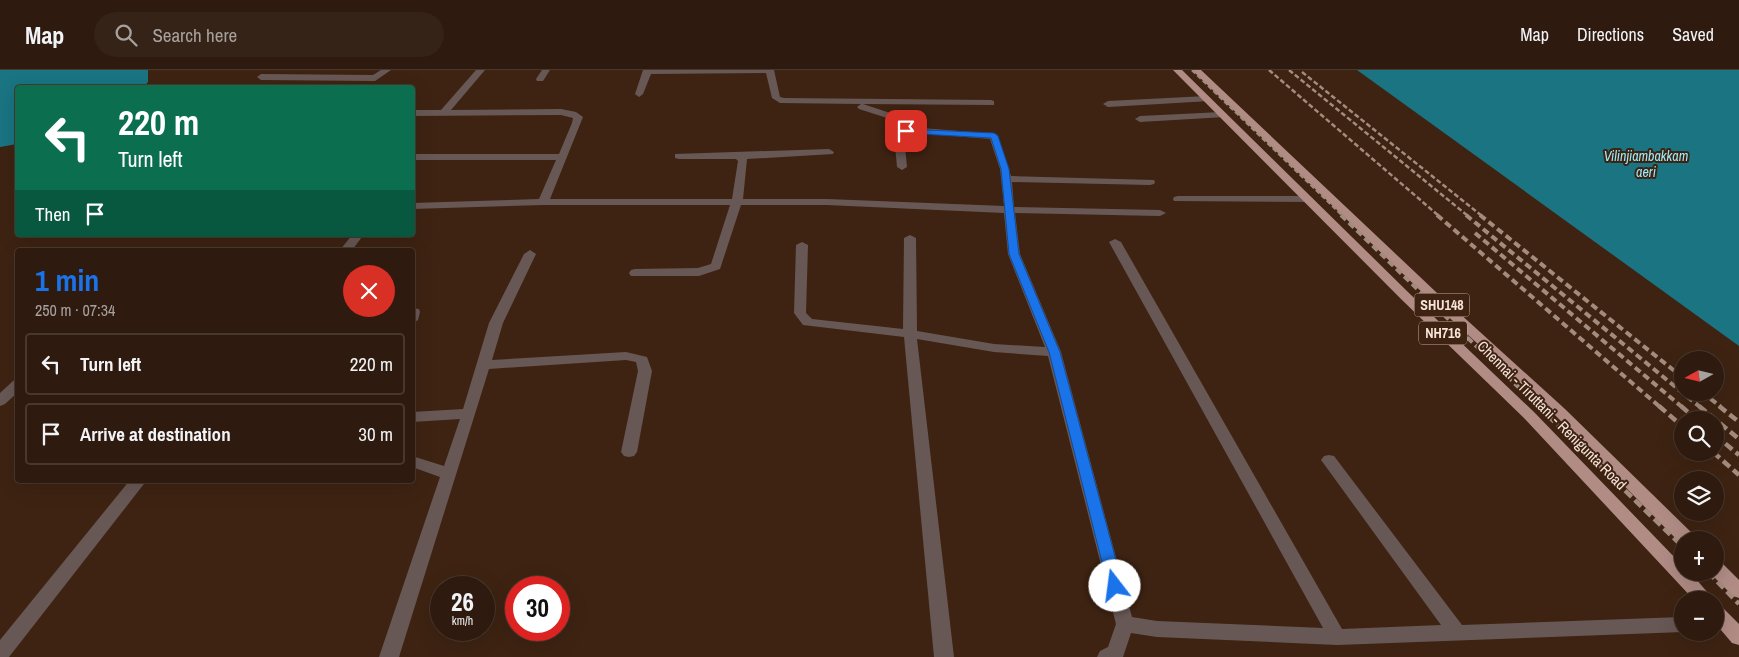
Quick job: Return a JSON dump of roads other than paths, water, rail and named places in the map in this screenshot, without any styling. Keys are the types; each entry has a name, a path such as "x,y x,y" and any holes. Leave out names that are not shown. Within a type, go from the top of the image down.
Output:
{"highway":[{"name":"Chennai - Tiruttani - Renigunta Road","path":"1177,70 1406,297 1529,415 1696,591"},
{"name":"Chennai - Tiruttani - Renigunta Road","path":"1196,70 1432,295 1560,412 1679,531"},
{"path":"1724,576 1739,591"},
{"path":"1724,620 1739,638"}],"street":[{"path":"261,78 375,78 387,70"},
{"path":"444,113 481,70"},
{"path":"540,79 546,70"},
{"path":"639,94 648,71 770,70 776,98 783,101 991,103"},
{"path":"1108,104 1207,99"},
{"path":"862,107 887,115 920,131"},
{"path":"415,113 572,114 578,117 543,202"},
{"path":"1140,119 1222,115"},
{"path":"902,166 899,134 906,131 994,136 1006,179 1014,254 1054,352 1125,624 1116,652 1107,657"},
{"path":"679,156 739,156 830,152"},
{"path":"635,272 699,272 716,266 737,202 743,160 739,156"},
{"path":"415,157 562,157"},
{"path":"1006,179 1150,182"},
{"path":"1178,199 1308,199"},
{"path":"415,206 543,202 827,202 1010,210 1160,213"},
{"path":"348,248 356,237"},
{"path":"910,238 910,334 944,657"},
{"path":"1115,242 1337,637"},
{"path":"802,245 800,313 804,319 816,324 910,334 994,348 1054,352"},
{"path":"389,657 450,474 496,323 530,254"},
{"path":"483,365 626,356 642,360 645,371 629,452"},
{"path":"0,401 15,387"},
{"path":"415,417 469,413"},
{"path":"1329,460 1457,633"},
{"path":"415,462 450,474"},
{"path":"0,654 137,483"},
{"path":"1125,624 1157,629 1337,637 1674,625"}],"water":[{"path":"0,70 148,70 148,82 146,85 15,85 15,144 0,147"},
{"name":"Vilinjiambakkam aeri","path":"1357,70 1739,70 1739,346"}],"railway":[{"path":"1192,70 1343,216"},
{"path":"1269,70 1439,216"},
{"path":"1289,70 1468,216"},
{"path":"1302,72 1482,216"},
{"path":"1341,215 1539,407"},
{"path":"1437,215 1660,407"},
{"path":"1466,215 1700,407"},
{"path":"1480,215 1674,371"},
{"path":"1475,233 1682,407"},
{"path":"1713,401 1721,407"},
{"path":"1538,406 1674,538"},
{"path":"1659,406 1674,419"},
{"path":"1681,406 1687,411"},
{"path":"1699,406 1739,439"},
{"path":"1719,406 1739,422"},
{"path":"1724,442 1739,455"},
{"path":"1723,461 1739,475"},
{"path":"1717,581 1739,604"}]}
